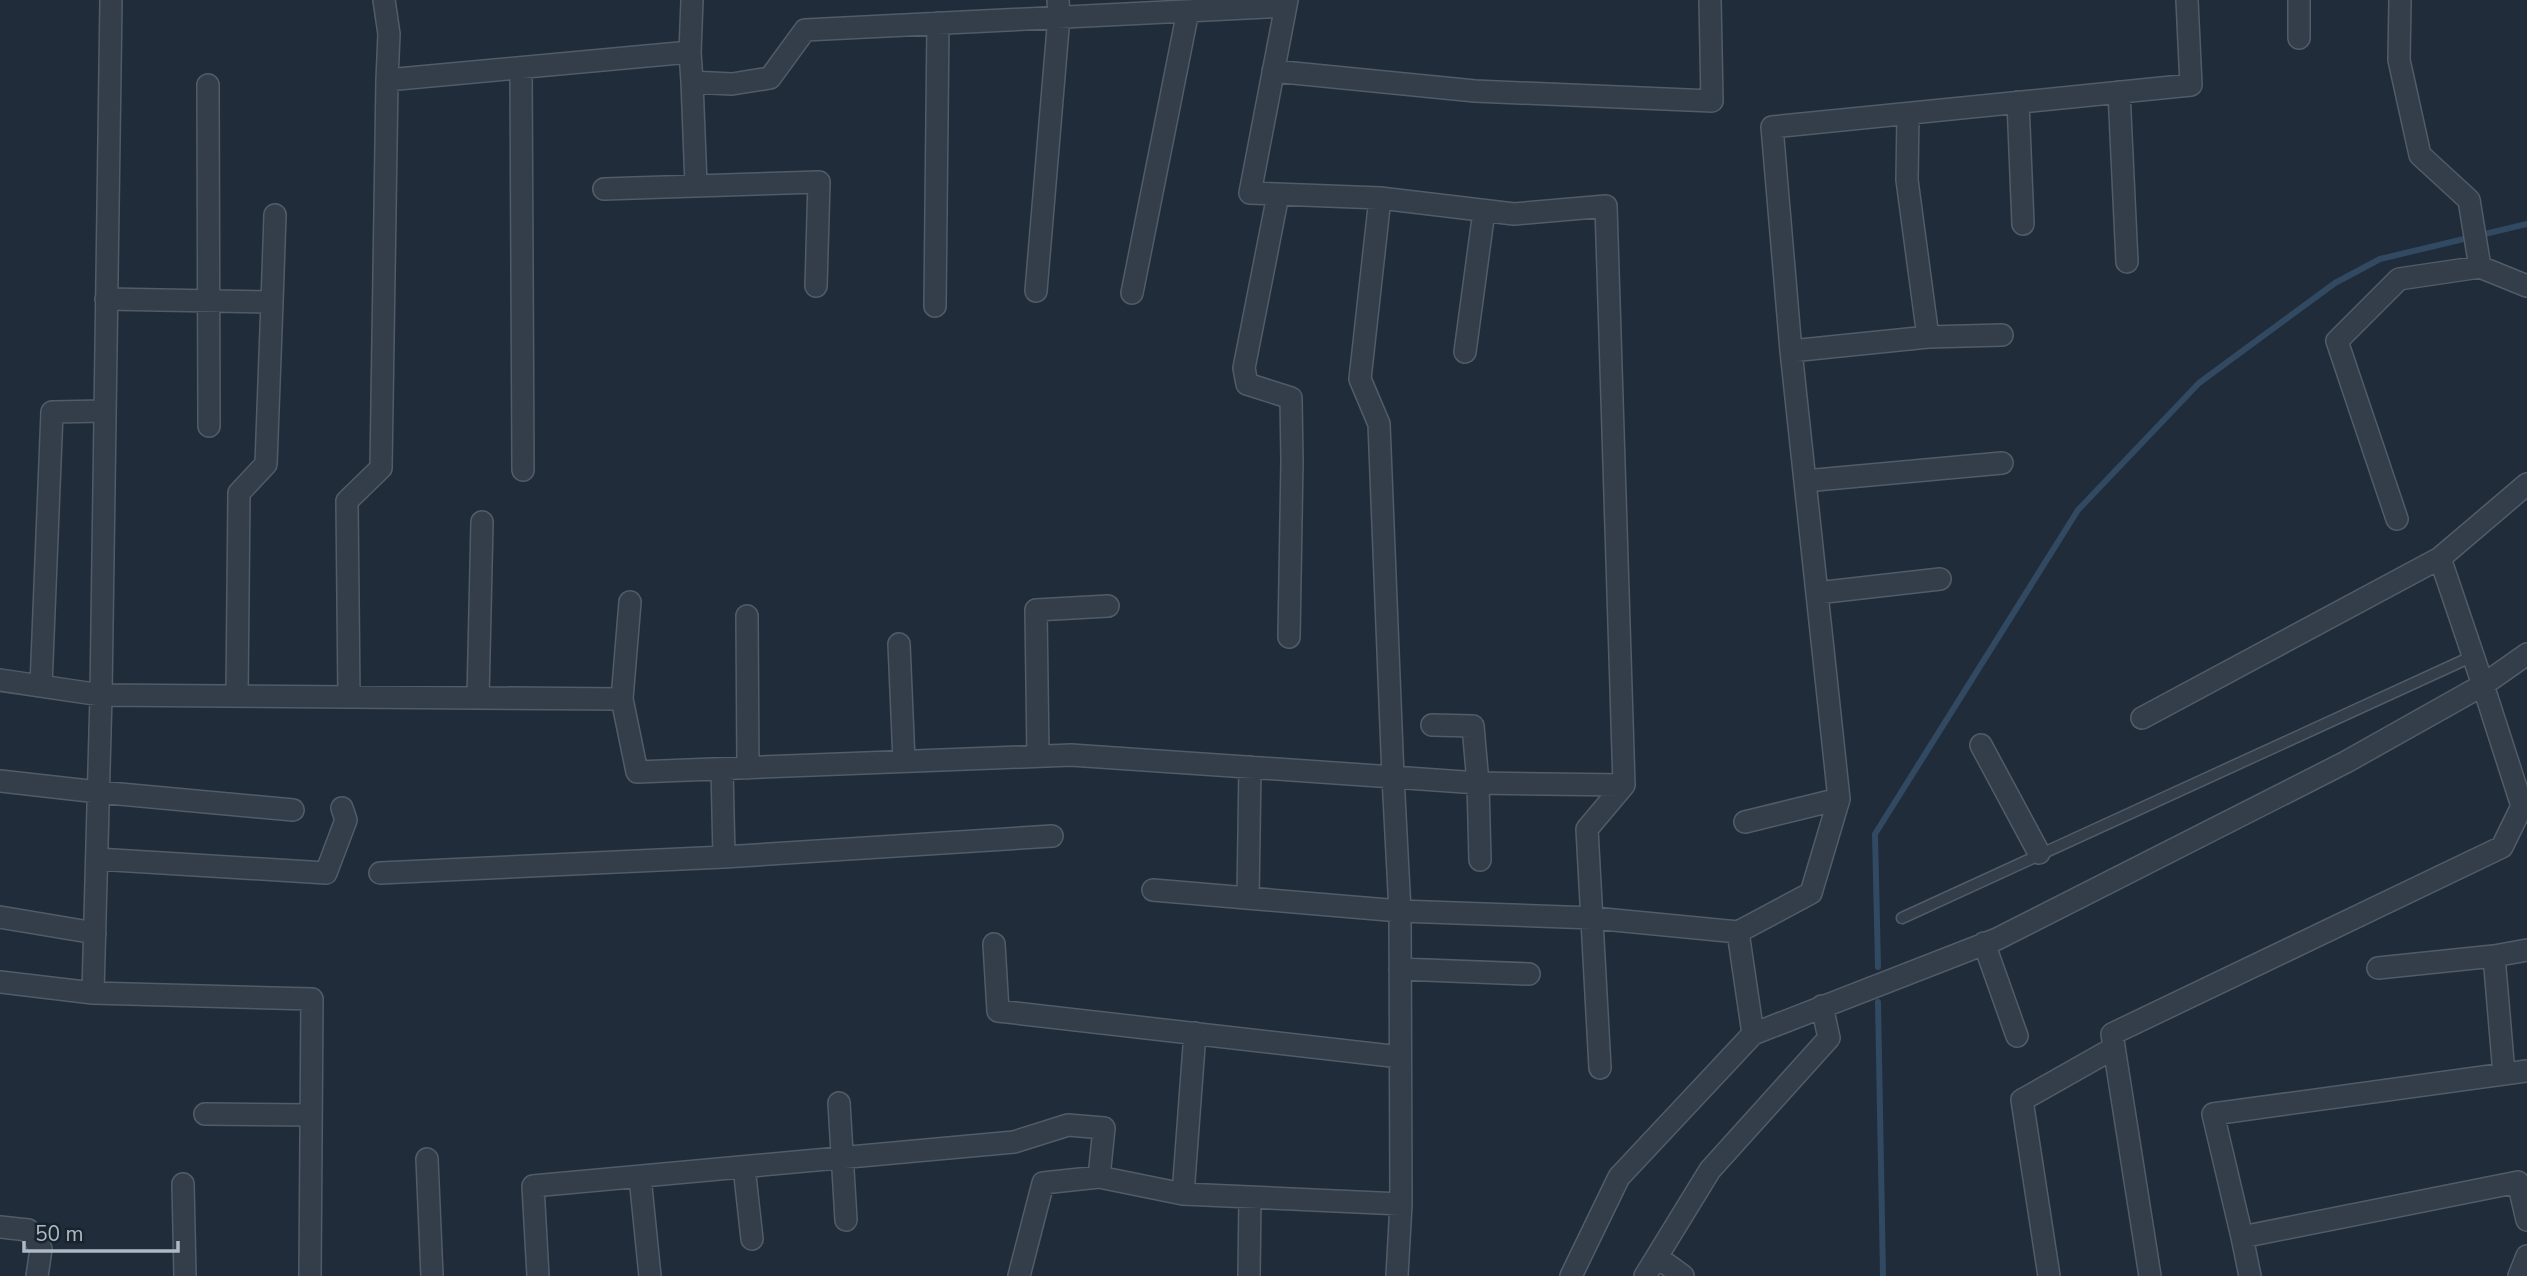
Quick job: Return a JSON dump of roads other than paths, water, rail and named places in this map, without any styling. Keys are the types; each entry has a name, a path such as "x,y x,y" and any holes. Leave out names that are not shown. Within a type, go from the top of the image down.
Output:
{"street":[{"path":"93,993 101,695 111,0"},
{"path":"349,697 347,501 381,468 389,34 384,0"},
{"path":"691,0 690,52 696,185"},
{"path":"1273,71 1475,91 1712,101 1710,0"},
{"path":"1153,890 1400,911 1593,918 1738,932 1811,893 1839,799 1791,351 1772,127 2191,85 2187,0"},
{"path":"2299,0 2299,38"},
{"path":"2400,0 2399,60 2420,155 2469,200 2479,259"},
{"path":"692,82 733,84 770,78 806,30 938,23 1058,8 1188,10 1286,3 1250,193 1380,198 1514,215 1606,206 1624,785 1587,829 1600,1068"},
{"path":"1036,291 1058,8"},
{"path":"1132,293 1188,10"},
{"path":"934,306 938,23"},
{"path":"387,80 690,52"},
{"path":"521,68 523,470"},
{"path":"208,85 209,426"},
{"path":"2119,92 2127,262"},
{"path":"2018,102 2023,224"},
{"path":"1908,114 1908,180 1928,337"},
{"path":"604,189 819,182 816,286"},
{"path":"1278,195 1244,368 1247,384 1291,398 1293,461 1289,637"},
{"path":"1380,198 1360,379 1379,424 1400,911 1402,1204 1397,1276"},
{"path":"1465,352 1484,211"},
{"path":"237,696 239,493 266,464 275,215"},
{"path":"2397,519 2336,341 2399,279 2479,259 2527,286"},
{"path":"106,299 272,302"},
{"path":"1791,351 1928,337 2002,335"},
{"path":"41,686 52,412 104,411"},
{"path":"1805,481 2001,463"},
{"path":"2142,718 2440,558 2527,484"},
{"path":"478,698 482,522"},
{"path":"2150,1276 2112,1034 2502,846 2524,805 2440,558"},
{"path":"1817,593 1940,579"},
{"path":"630,602 622,699 637,772 1071,755 1478,783 1624,785"},
{"path":"1038,756 1036,610 1108,606"},
{"path":"747,616 748,768"},
{"path":"899,644 904,761"},
{"path":"1570,1276 1619,1177 1753,1034 1983,943 2346,762 2483,685 2527,654"},
{"path":"0,680 101,695 622,699"},
{"path":"1432,725 1473,726 1480,860"},
{"path":"1981,745 2039,853"},
{"path":"1248,898 1250,767"},
{"path":"722,769 724,858"},
{"path":"0,781 293,810"},
{"path":"1745,822 1839,799"},
{"path":"97,859 326,873 346,820 342,808"},
{"path":"380,873 724,858 1052,836"},
{"path":"0,917 95,933"},
{"path":"1738,932 1753,1034"},
{"path":"1983,943 2017,1035"},
{"path":"994,944 998,1011 1400,1057"},
{"path":"2378,968 2527,950"},
{"path":"2494,956 2504,1074"},
{"path":"1400,969 1530,974"},
{"path":"0,982 93,993 312,999 310,1276"},
{"path":"1645,1276 1710,1170 1829,1038 1822,1006"},
{"path":"1183,1194 1195,1033"},
{"path":"2049,1276 2022,1100 2115,1048"},
{"path":"2250,1276 2213,1114 2527,1071"},
{"path":"839,1103 846,1220"},
{"path":"205,1114 311,1115"},
{"path":"538,1276 533,1186 1014,1142 1068,1125 1104,1128 1099,1177"},
{"path":"427,1159 432,1276"},
{"path":"744,1167 752,1239"},
{"path":"640,1177 650,1276"},
{"path":"1019,1276 1043,1183 1099,1177 1183,1194 1402,1204"},
{"path":"2242,1237 2518,1182 2527,1220"},
{"path":"183,1184 185,1276"},
{"path":"1249,1276 1250,1198"},
{"path":"0,1227 28,1230 41,1249 37,1276"},
{"path":"2519,1276 2527,1256"},
{"path":"1657,1257 1683,1276"}],"lane":[{"path":"1902,918 2473,656"}],"waterway":[{"path":"1878,967 1875,834 2078,510 2199,383 2335,283 2380,259 2527,224"},
{"path":"1878,1002 1883,1276"}]}
